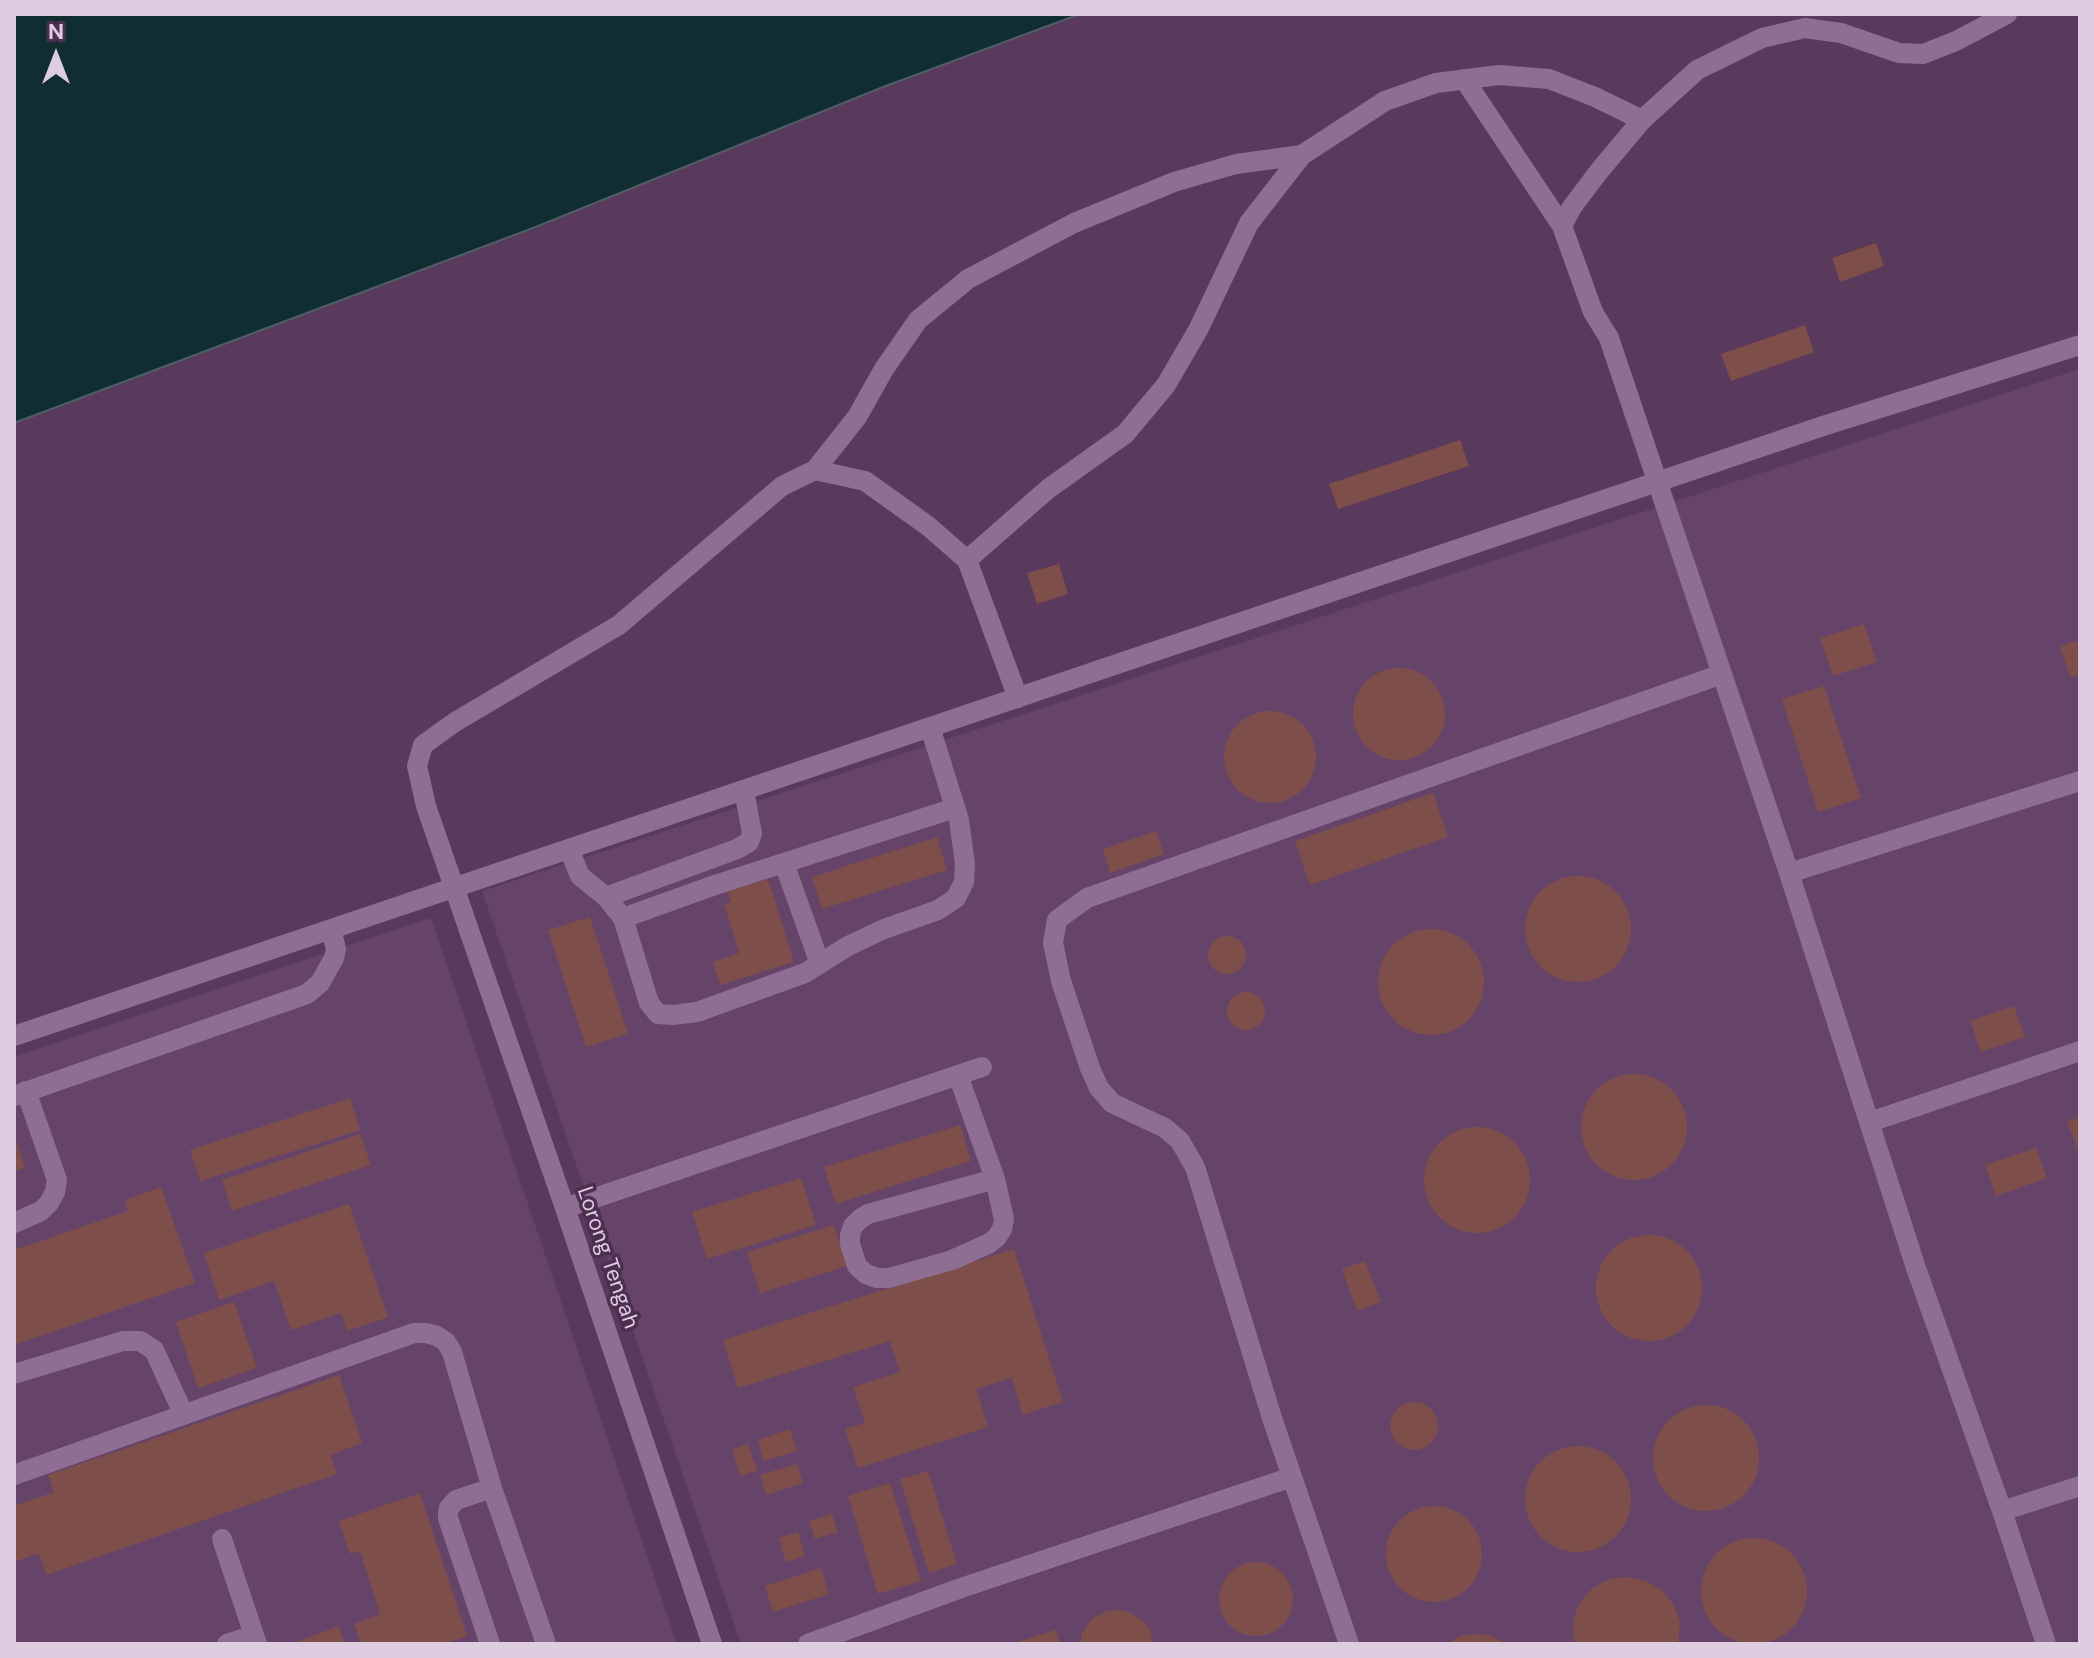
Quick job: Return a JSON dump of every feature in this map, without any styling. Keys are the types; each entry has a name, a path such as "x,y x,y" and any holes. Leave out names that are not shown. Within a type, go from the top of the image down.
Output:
{"street":[{"path":"1562,226 1572,207 1642,120 1697,70 1762,38 1805,28 1841,33 1899,53 1923,54 1956,41 2007,14"},
{"path":"967,560 1048,489 1125,434 1166,385 1198,330 1249,223 1302,155 1385,101 1436,83 1499,75 1549,79 1642,120"},
{"path":"1464,79 1562,226 1593,312 1609,338 1789,873 1916,1268 2046,1644"},
{"path":"1018,698 967,560 928,526 865,481 815,470 857,417 884,369 918,320 968,279 1074,223 1174,182 1236,164 1302,155"},
{"path":"14,1036 1837,422 2080,345"},
{"name":"Lorong Tengah","path":"712,1644 426,806 417,766 423,745 455,722 619,625 782,486 815,470"},
{"path":"1349,1644 1292,1477 1195,1167 1180,1141 1165,1128 1112,1103 1099,1088 1061,981 1053,943 1057,920 1087,898 1722,674"},
{"path":"569,849 580,876 606,897 623,918 649,1003 658,1014 697,1012 805,973 848,946 884,929 938,910 956,898 964,882 965,864 959,820 930,727"},
{"path":"1789,873 2080,781"},
{"path":"606,897 749,842 752,833 744,791"},
{"path":"623,918 955,808"},
{"path":"784,863 820,964"},
{"path":"14,1223 41,1211 49,1203 57,1180 20,1094 307,994 320,983 334,958 336,949 331,929"},
{"path":"1870,1122 2080,1051"},
{"path":"565,1208 982,1067"},
{"path":"958,1075 995,1179 1004,1219 1002,1229 990,1243 952,1260 889,1278 866,1274 857,1266 850,1235 860,1219 868,1214 995,1179"},
{"path":"15,1472 414,1333 437,1336 446,1342 452,1352 492,1488 546,1644"},
{"path":"14,1374 123,1341 140,1341 154,1350 184,1415"},
{"path":"808,1644 961,1588 1292,1477"},
{"path":"2002,1511 2080,1486"},
{"path":"490,1644 448,1513 456,1500 492,1488"},
{"path":"222,1539 256,1639 227,1644"}],"shaded area":[{"path":"14,14 1080,14 883,87 533,228 14,423"},
{"path":"2080,369 2080,1639 2065,1644 741,1644 482,891"},
{"path":"431,918 677,1644 14,1644 14,1057"}],"building":[{"path":"1876,243 1884,266 1840,282 1832,258"},
{"path":"1805,325 1814,352 1731,381 1721,354"},
{"path":"1460,440 1469,466 1338,509 1329,484"},
{"path":"1059,564 1068,594 1037,604 1027,573"},
{"path":"1864,624 1877,662 1833,676 1820,638"},
{"path":"2080,640 2080,674 2070,677 2060,646"},
{"path":"1399,668 1425,676 1437,688 1445,714 1437,740 1425,752 1399,760 1373,752 1361,740 1353,714 1361,688 1373,676"},
{"path":"1824,686 1861,798 1818,812 1782,699"},
{"path":"1270,711 1288,714 1303,724 1313,739 1316,757 1313,775 1303,790 1288,800 1270,803 1252,800 1237,790 1227,775 1224,757 1227,739 1237,724 1252,714"},
{"path":"1433,793 1448,837 1310,885 1295,841"},
{"path":"1156,831 1164,854 1110,873 1103,849"},
{"path":"937,837 947,870 822,909 812,877"},
{"path":"1578,876 1598,880 1616,891 1627,909 1631,929 1627,949 1616,967 1598,978 1578,982 1558,978 1540,967 1529,949 1525,929 1529,909 1540,891 1558,880"},
{"path":"768,879 794,962 720,985 713,962 739,953 724,904 731,902 728,891"},
{"path":"590,917 628,1034 586,1047 548,930"},
{"path":"1431,929 1451,933 1469,944 1480,962 1484,982 1480,1002 1469,1020 1451,1031 1431,1035 1411,1031 1393,1020 1382,1002 1378,982 1382,962 1393,944 1411,933"},
{"path":"1227,936 1240,942 1246,955 1240,968 1227,974 1214,968 1208,955 1214,942"},
{"path":"1246,992 1259,998 1265,1011 1259,1024 1246,1030 1233,1024 1227,1011 1233,998"},
{"path":"2014,1006 2025,1037 1981,1052 1970,1021"},
{"path":"1634,1074 1654,1078 1672,1089 1683,1107 1687,1127 1683,1147 1672,1165 1654,1176 1634,1180 1614,1176 1596,1165 1585,1147 1581,1127 1585,1107 1596,1089 1614,1078"},
{"path":"350,1098 360,1130 200,1181 190,1150"},
{"path":"2080,1117 2080,1155 2067,1122"},
{"path":"960,1125 971,1161 836,1204 824,1167"},
{"path":"1477,1127 1497,1131 1515,1142 1526,1160 1530,1180 1526,1200 1515,1218 1497,1229 1477,1233 1457,1229 1439,1218 1428,1200 1424,1180 1428,1160 1439,1142 1457,1131"},
{"path":"360,1134 371,1165 232,1211 222,1180"},
{"path":"14,1135 25,1168 14,1171"},
{"path":"2036,1148 2047,1178 1996,1196 1985,1165"},
{"path":"801,1178 816,1225 707,1259 692,1212"},
{"path":"161,1187 195,1283 14,1345 14,1250 128,1211 125,1200"},
{"path":"349,1204 388,1317 347,1331 341,1313 291,1330 274,1281 219,1300 204,1253"},
{"path":"834,1225 847,1266 760,1293 747,1252"},
{"path":"1649,1235 1669,1239 1687,1250 1698,1268 1702,1288 1698,1308 1687,1326 1669,1337 1649,1341 1629,1337 1611,1326 1600,1308 1596,1288 1600,1268 1611,1250 1629,1239"},
{"path":"1014,1249 1063,1402 1023,1415 1012,1378 976,1389 988,1427 858,1468 845,1429 865,1423 853,1387 900,1372 890,1341 738,1388 723,1340"},
{"path":"1365,1261 1381,1302 1357,1311 1342,1269"},
{"path":"234,1302 257,1368 198,1388 176,1322"},
{"path":"339,1375 362,1443 330,1455 337,1474 46,1575 39,1553 14,1562 14,1506 54,1492 48,1475"},
{"path":"1414,1402 1431,1409 1438,1426 1431,1443 1414,1450 1397,1443 1390,1426 1397,1409"},
{"path":"1706,1405 1726,1409 1744,1420 1755,1438 1759,1458 1755,1478 1744,1496 1726,1507 1706,1511 1686,1507 1668,1496 1657,1478 1653,1458 1657,1438 1668,1420 1686,1409"},
{"path":"790,1429 797,1451 764,1461 758,1440"},
{"path":"748,1444 757,1471 740,1476 732,1449"},
{"path":"1578,1446 1598,1450 1616,1461 1627,1479 1631,1499 1627,1519 1616,1537 1598,1548 1578,1552 1558,1548 1540,1537 1529,1519 1525,1499 1529,1479 1540,1461 1558,1450"},
{"path":"797,1464 803,1483 766,1495 760,1475"},
{"path":"928,1471 957,1564 929,1573 900,1479"},
{"path":"890,1483 921,1581 878,1594 848,1496"},
{"path":"420,1493 467,1636 443,1644 361,1644 354,1624 380,1614 360,1551 350,1554 339,1521"},
{"path":"1434,1506 1452,1510 1468,1520 1478,1536 1482,1554 1478,1572 1468,1588 1452,1598 1434,1602 1416,1598 1400,1588 1390,1572 1386,1554 1390,1536 1400,1520 1416,1510"},
{"path":"832,1514 838,1532 815,1539 809,1521"},
{"path":"798,1532 805,1556 786,1562 779,1538"},
{"path":"1754,1538 1774,1542 1792,1553 1803,1571 1807,1591 1803,1611 1792,1629 1774,1640 1754,1644 1734,1640 1716,1629 1705,1611 1701,1591 1705,1571 1716,1553 1734,1542"},
{"path":"1256,1562 1270,1565 1282,1573 1290,1585 1293,1599 1290,1613 1282,1625 1270,1633 1256,1636 1242,1633 1230,1625 1222,1613 1219,1599 1222,1585 1230,1573 1242,1565"},
{"path":"821,1568 829,1594 773,1612 765,1586"},
{"path":"1628,1577 1646,1581 1662,1590 1674,1605 1680,1622 1678,1644 1575,1644 1574,1617 1580,1602 1593,1588 1609,1579"},
{"path":"1107,1611 1129,1612 1143,1621 1150,1630 1153,1644 1080,1644 1082,1633 1092,1619"},
{"path":"339,1626 345,1644 290,1644"},
{"path":"1056,1630 1060,1644 1013,1644 1013,1643"},
{"path":"1460,1636 1492,1636 1507,1644 1446,1644"}]}
